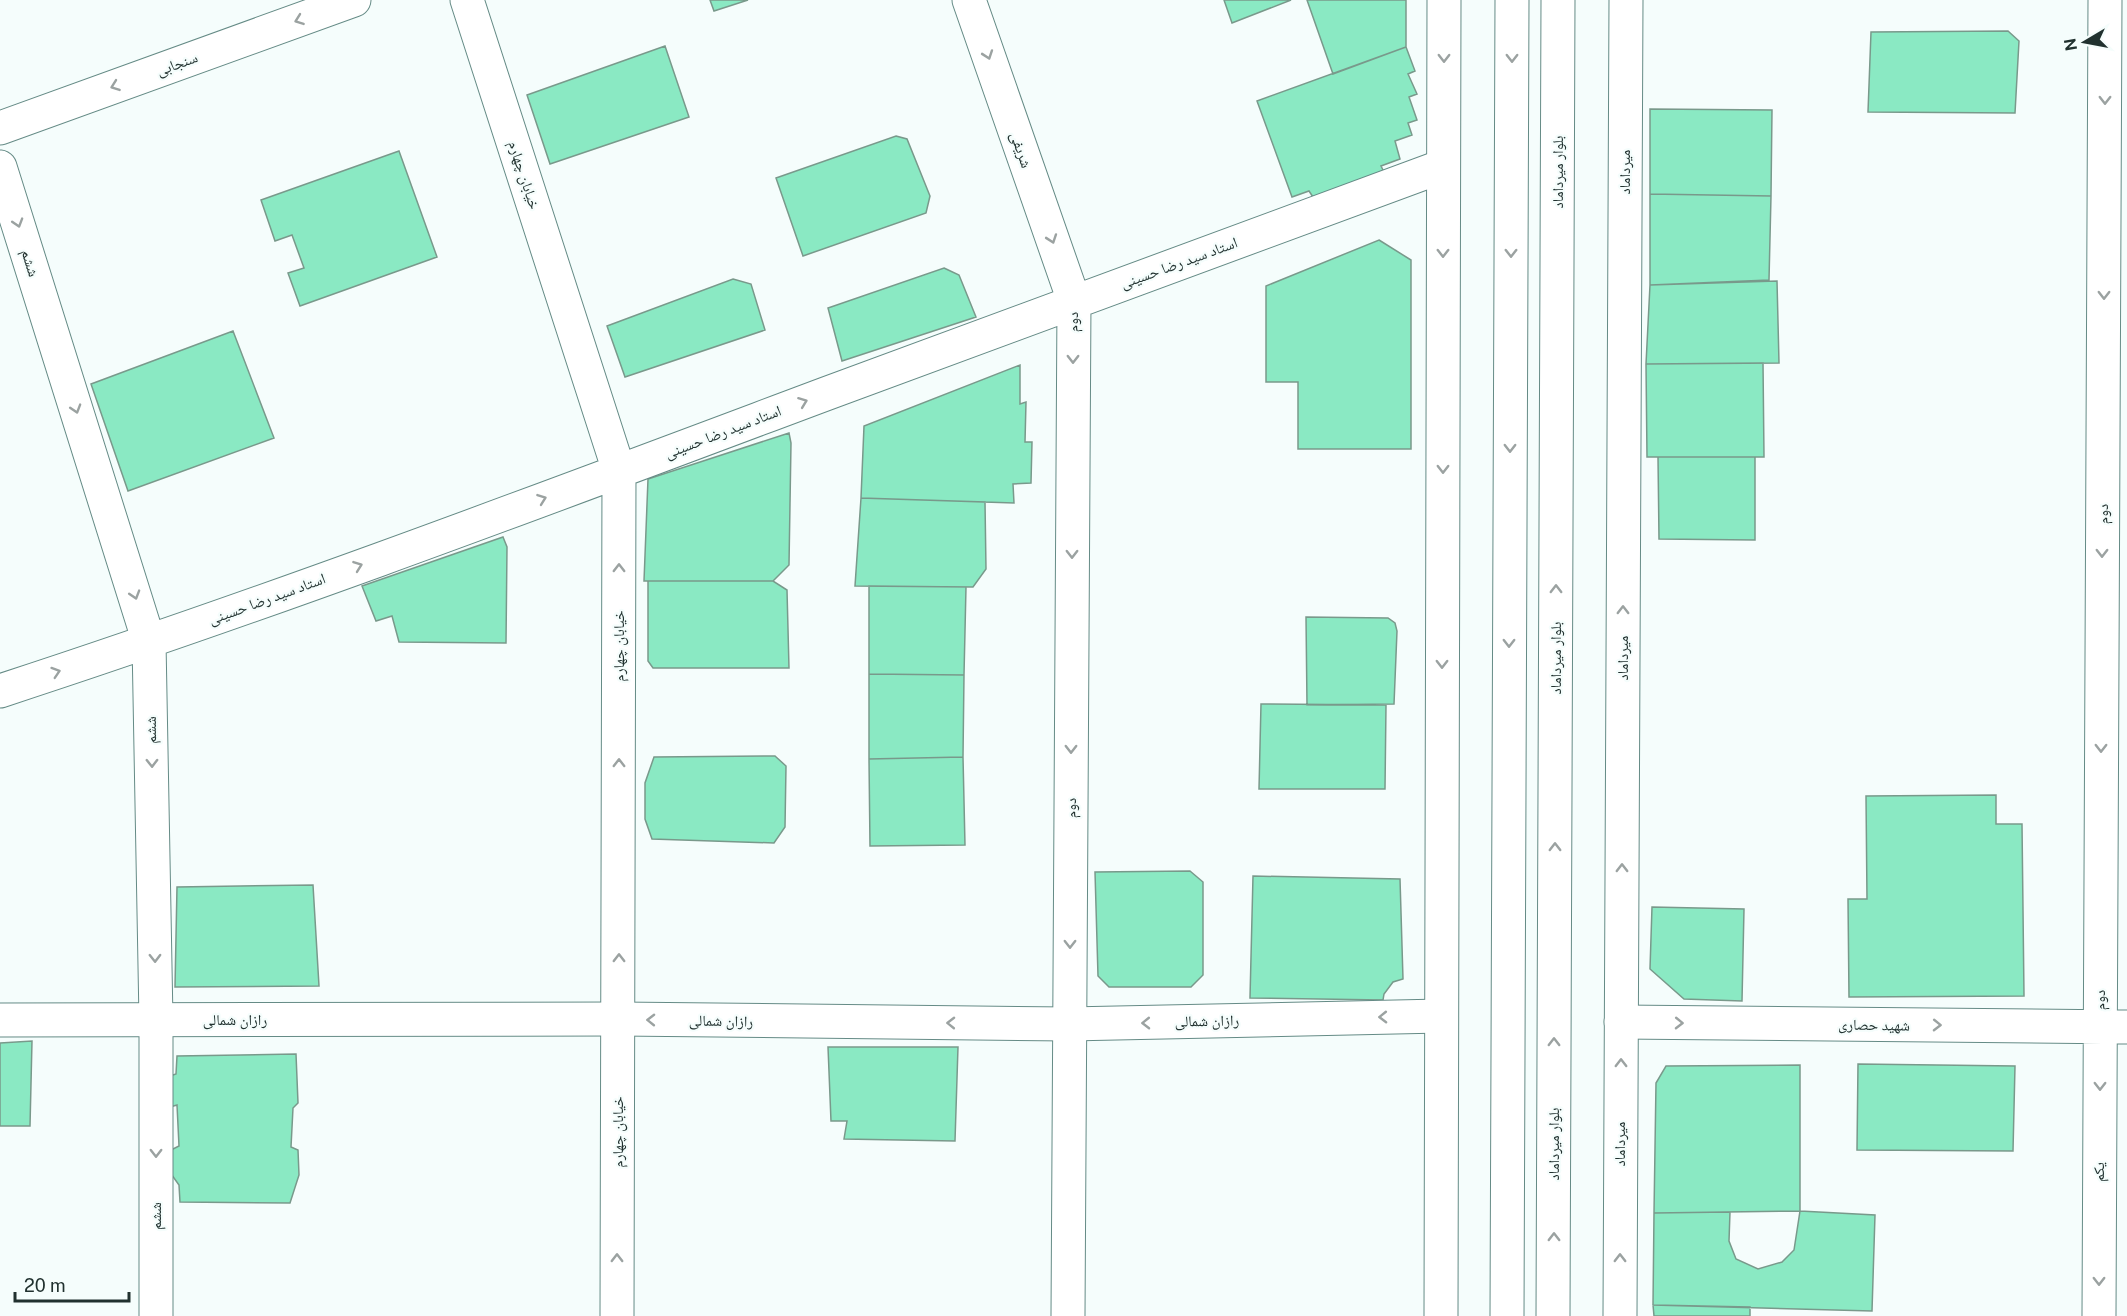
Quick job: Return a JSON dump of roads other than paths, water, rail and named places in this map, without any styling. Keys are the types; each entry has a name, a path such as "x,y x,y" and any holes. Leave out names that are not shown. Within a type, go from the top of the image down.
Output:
{"street":[{"name":"سنجابی","path":"0,128 354,0"},
{"name":"خیابان چهارم","path":"467,0 619,471 617,1316"},
{"name":"شریفی","path":"969,0 1074,301"},
{"path":"1441,1316 1444,0"},
{"path":"1507,1316 1512,0"},
{"name":"بلوار میرداماد","path":"1553,1316 1558,0"},
{"name":"میرداماد","path":"1620,1316 1626,0"},
{"name":"دوم","path":"2105,0 2114,1027"},
{"name":"استاد سید رضا حسینی","path":"0,691 149,642 1443,166"},
{"name":"ششم","path":"0,167 149,642 156,1020 156,1316"},
{"name":"دوم","path":"1068,1316 1074,301"},
{"name":"رازان شمالی","path":"0,1020 619,1019 1069,1024 1442,1016"},
{"name":"شهید حصاری","path":"1621,1022 2114,1027"},
{"name":"یکم","path":"2099,1316 2114,1027"}]}
